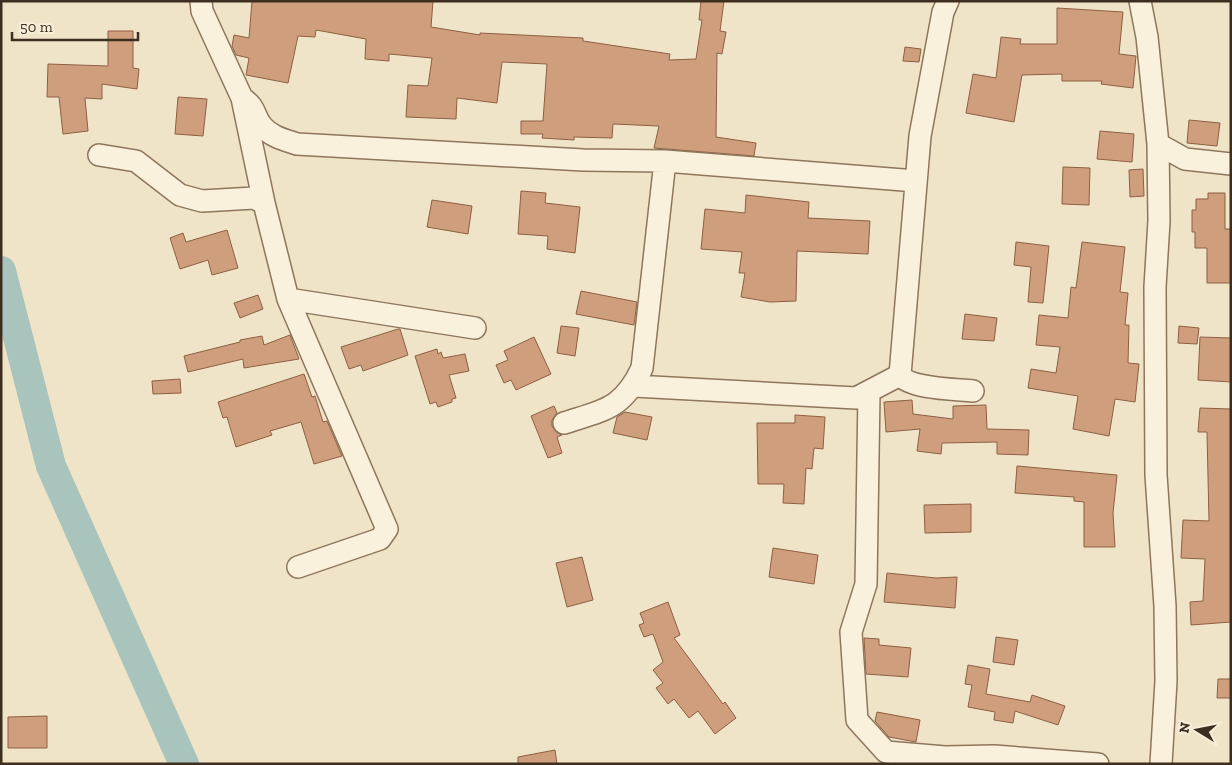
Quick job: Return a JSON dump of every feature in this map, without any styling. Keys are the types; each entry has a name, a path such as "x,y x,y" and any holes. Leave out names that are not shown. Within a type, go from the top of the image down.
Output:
{"street":[{"path":"200,1 202,11 242,98 264,203 288,299 387,529 380,539 298,567"},
{"path":"948,1 943,12 920,136 900,376 904,382 973,391"},
{"path":"1140,1 1147,37 1158,144 1159,221 1155,287 1156,475 1165,606 1166,672 1161,764"},
{"path":"242,98 252,105 262,126 275,136 297,144 583,160 666,161 916,181"},
{"path":"1158,144 1185,159 1231,164"},
{"path":"99,155 136,160 180,195 202,201 254,198 264,203"},
{"path":"564,423 607,409 623,399 634,386 642,368 666,161"},
{"path":"288,299 475,328"},
{"path":"634,386 856,398 900,376"},
{"path":"869,393 866,584 851,632 857,720 886,752 945,758 994,756 1098,764"}],"building":[{"path":"252,1 433,1 431,27 480,35 480,33 583,38 583,41 670,54 669,60 696,59 702,20 699,20 701,1 724,1 720,31 726,32 722,54 717,53 716,137 756,143 754,156 654,148 659,126 613,124 612,138 574,137 574,140 542,138 543,134 521,134 521,121 543,121 547,64 502,62 497,103 457,98 456,119 406,117 408,85 428,86 432,58 389,54 389,61 365,59 366,39 316,30 315,37 298,36 288,83 246,75 249,58 236,55 232,46 234,35 249,38"},
{"path":"1057,8 1123,12 1119,54 1136,56 1133,88 1101,84 1102,81 1062,81 1062,74 1022,75 1014,122 966,113 973,74 996,78 1001,37 1021,39 1020,44 1057,44"},
{"path":"108,31 133,31 133,68 139,69 137,89 102,84 102,99 85,98 88,131 63,134 59,97 47,97 48,64 108,66"},
{"path":"905,47 921,49 919,62 903,61"},
{"path":"178,97 207,99 203,136 175,134"},
{"path":"1189,120 1220,123 1217,146 1187,143"},
{"path":"1100,131 1134,134 1132,162 1097,159"},
{"path":"1063,167 1090,168 1089,205 1062,204"},
{"path":"1143,169 1144,196 1130,197 1129,170"},
{"path":"521,191 546,193 545,203 580,207 575,253 547,249 548,236 518,234"},
{"path":"1208,193 1225,193 1225,229 1231,229 1231,283 1207,283 1207,248 1195,248 1195,232 1192,232 1192,210 1196,210 1196,199 1208,199"},
{"path":"746,195 809,202 808,218 870,221 868,254 797,251 796,301 770,302 741,297 745,273 739,273 742,252 701,249 705,209 745,213"},
{"path":"432,200 472,206 468,234 427,227"},
{"path":"227,230 238,268 212,275 208,260 180,269 170,238 183,233 186,242"},
{"path":"1016,242 1049,246 1043,303 1028,302 1031,267 1014,265"},
{"path":"1082,242 1125,247 1120,292 1128,293 1125,325 1129,325 1128,363 1139,364 1135,402 1115,399 1109,436 1073,429 1078,396 1028,388 1031,369 1056,373 1060,347 1036,345 1039,315 1068,318 1071,287 1076,288"},
{"path":"581,291 637,302 634,325 576,314"},
{"path":"258,295 263,309 240,318 234,303"},
{"path":"965,314 997,318 994,341 962,339"},
{"path":"561,326 579,328 575,356 557,353"},
{"path":"1179,326 1199,328 1197,344 1178,343"},
{"path":"400,329 408,355 363,371 361,365 349,369 341,347"},
{"path":"290,335 299,359 244,368 243,359 188,372 184,356 240,342 240,340 262,336 264,345"},
{"path":"534,337 551,374 516,390 511,380 504,383 496,365 508,360 504,351"},
{"path":"1200,337 1231,338 1231,382 1198,380"},
{"path":"437,349 438,354 441,352 443,358 465,354 469,371 449,375 456,398 452,399 452,402 438,407 436,402 430,404 415,356"},
{"path":"304,374 312,397 315,396 323,422 327,421 342,456 314,464 301,422 270,431 272,435 236,447 227,417 223,418 218,402"},
{"path":"180,379 181,393 153,394 152,381"},
{"path":"912,400 913,414 953,419 953,406 986,405 987,429 1029,430 1028,455 997,454 997,442 942,443 941,454 917,451 920,429 886,432 884,402"},
{"path":"554,406 557,413 552,420 552,426 556,432 562,435 557,437 562,453 548,458 531,416"},
{"path":"1200,408 1231,409 1231,622 1191,625 1190,602 1203,601 1205,559 1181,558 1183,520 1209,521 1207,432 1198,432"},
{"path":"625,412 652,417 647,440 613,433 617,417"},
{"path":"795,415 825,417 823,449 814,448 812,469 806,468 804,504 783,503 784,484 758,484 757,423 795,423"},
{"path":"1017,466 1117,475 1113,513 1115,547 1084,547 1084,502 1074,501 1074,497 1015,493"},
{"path":"971,504 971,532 925,533 924,505"},
{"path":"773,548 818,555 814,584 769,577"},
{"path":"582,557 593,600 567,607 556,563"},
{"path":"887,573 936,578 957,577 955,608 884,602"},
{"path":"668,602 680,635 674,638 723,704 725,702 736,718 715,734 698,711 689,718 674,699 668,704 656,688 663,683 653,670 663,662 653,634 644,637 639,625 644,623 640,613"},
{"path":"996,637 1018,640 1014,665 993,662"},
{"path":"864,638 879,639 879,645 911,648 908,677 866,674"},
{"path":"968,665 990,669 986,694 1030,702 1032,695 1065,706 1058,725 1015,711 1013,723 994,720 995,712 968,707 972,685 965,684"},
{"path":"1218,679 1231,679 1231,698 1217,698"},
{"path":"877,712 920,720 916,742 889,737 875,721"},
{"path":"47,716 47,748 8,748 8,717"},
{"path":"555,750 557,764 518,764 518,757"}],"waterway":[{"path":"1,271 51,466 184,764"}]}
